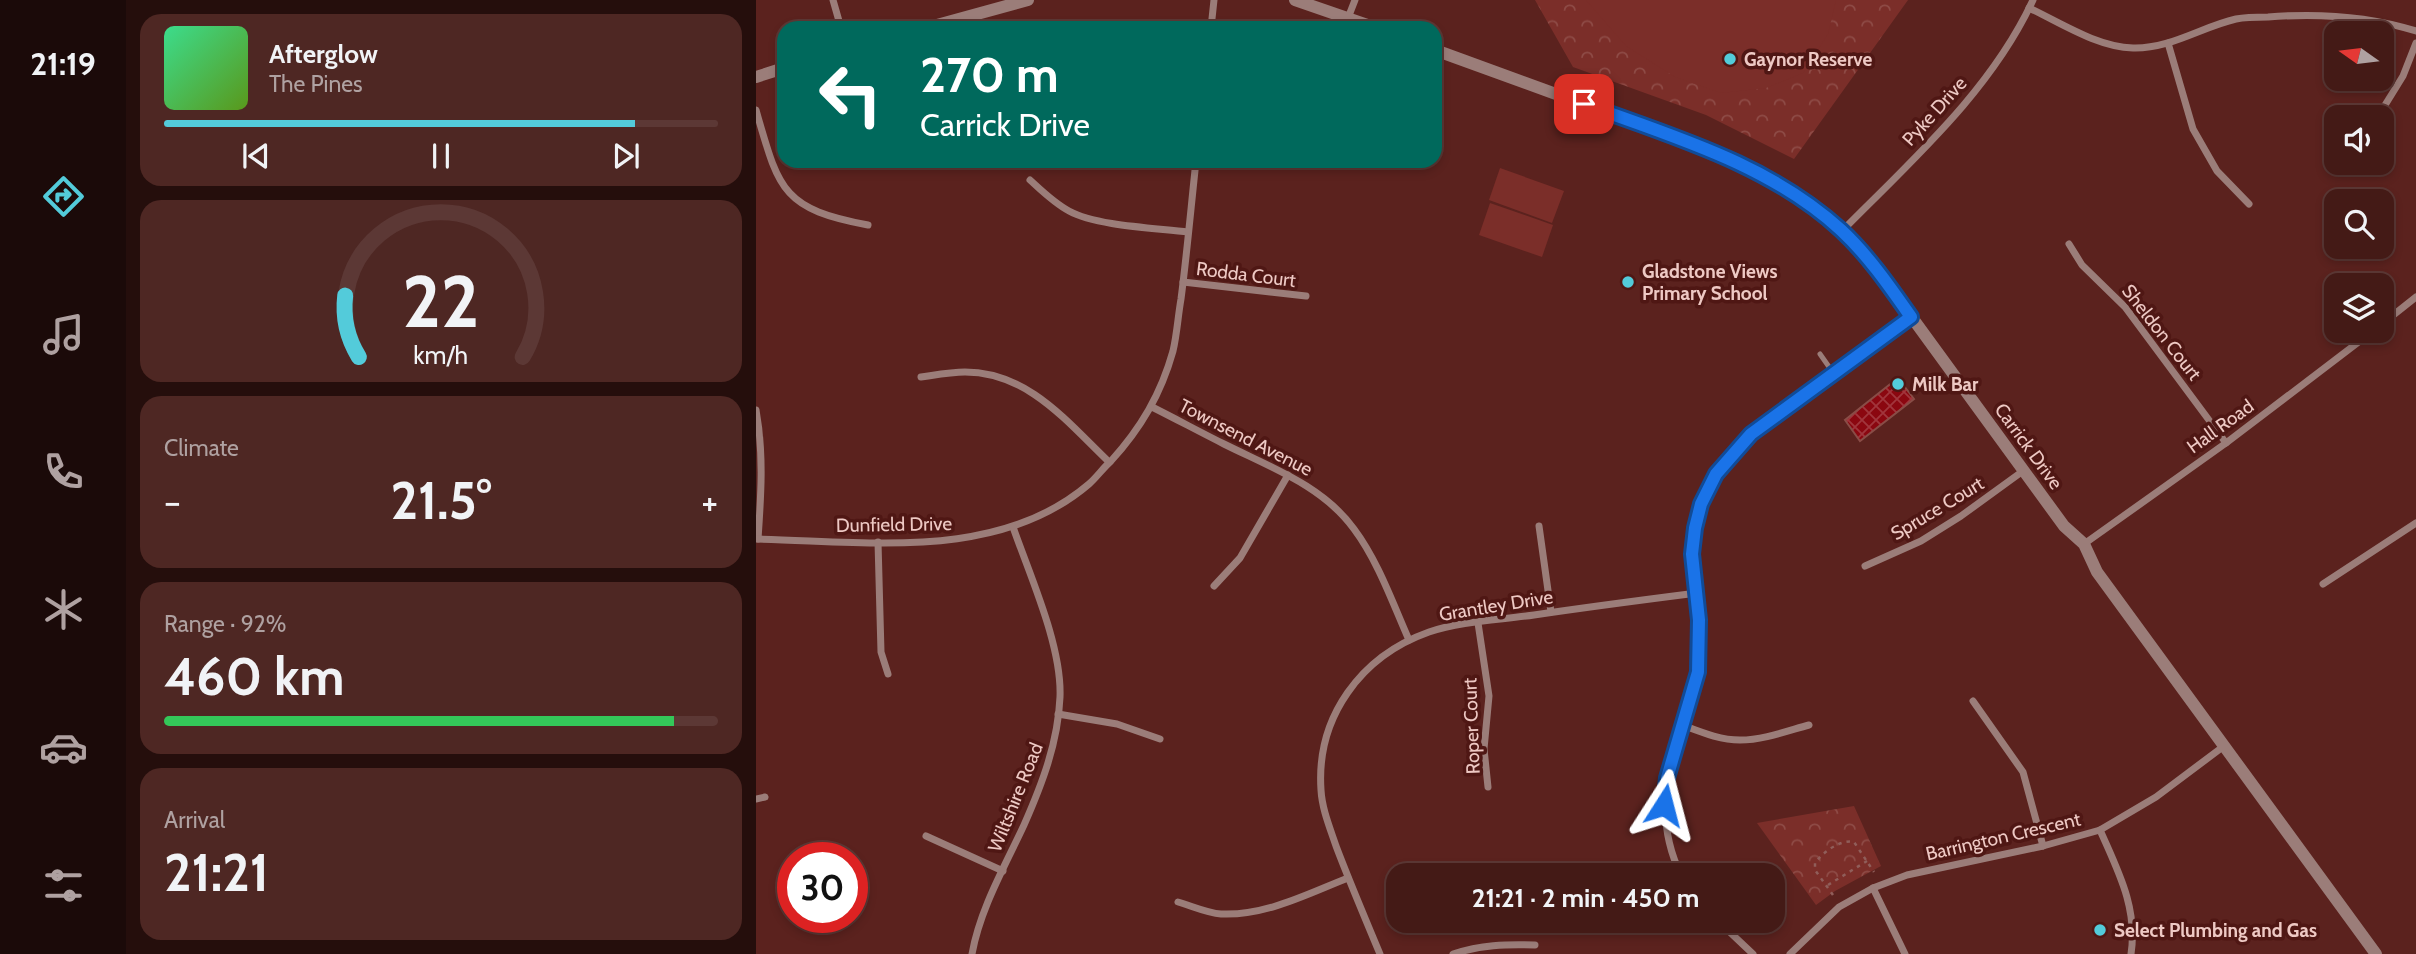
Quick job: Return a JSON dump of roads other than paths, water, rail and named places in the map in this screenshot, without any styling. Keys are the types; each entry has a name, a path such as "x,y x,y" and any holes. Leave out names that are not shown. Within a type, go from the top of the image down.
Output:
{"street":[{"path":"834,0 839,21"},
{"path":"952,21 1028,0"},
{"path":"1212,21 1214,0"},
{"path":"1295,0 1356,21"},
{"path":"1348,18 1355,0"},
{"path":"2031,4 2095,39 2115,46 2135,48 2168,43 2237,19 2284,15 2367,18 2416,31"},
{"name":"Pyke Drive","path":"1842,231 1964,105 2003,54 2031,4"},
{"path":"2168,43 2193,129 2217,171 2249,204"},
{"path":"2385,105 2403,76 2416,43"},
{"name":"Carrick Drive","path":"1442,53 1723,155 1799,197 1842,231 1864,254 2064,526 2084,544 2097,572 2372,952"},
{"path":"756,77 777,70"},
{"path":"756,110 778,177 794,200 832,219 868,225"},
{"name":"Dunfield Drive","path":"757,539 938,542 1013,527 1055,508 1090,484 1129,441 1152,407 1163,384 1174,348 1195,168"},
{"path":"1030,180 1071,213 1099,220 1188,232"},
{"name":"Sheldon Court","path":"2069,244 2082,265 2125,307 2226,443"},
{"name":"Rodda Court","path":"1183,282 1306,296"},
{"path":"2394,315 2416,298"},
{"path":"1676,863 1668,843 1664,805 1667,778 1698,672 1700,652 1697,593 1692,554 1701,504 1716,474 1751,434 1911,317"},
{"name":"Hall Road","path":"2084,544 2226,443 2357,343"},
{"path":"921,377 964,372 1014,381 1040,397 1109,463"},
{"name":"Townsend Avenue","path":"1152,407 1288,475 1314,491 1353,527 1366,546 1409,640"},
{"path":"756,410 761,456 757,539"},
{"name":"Spruce Court","path":"1865,566 1921,541 2023,471"},
{"path":"1214,586 1240,558 1288,475"},
{"path":"2323,584 2416,523"},
{"path":"1539,526 1551,612"},
{"name":"Wiltshire Road","path":"972,954 983,918 1040,789 1055,741 1060,695 1052,640 1013,527"},
{"path":"878,542 881,652 888,674"},
{"name":"Grantley Drive","path":"1380,954 1328,824 1321,792 1321,767 1330,724 1347,692 1362,673 1387,652 1431,631 1697,593"},
{"name":"Roper Court","path":"1478,623 1489,696 1484,749 1488,787"},
{"path":"1973,701 2023,772 2043,846"},
{"path":"1058,714 1118,724 1160,739"},
{"path":"1682,725 1720,738 1740,740 1809,725"},
{"name":"Barrington Crescent","path":"1790,954 1839,907 1873,888 1908,875 2043,846 2100,830 2155,797 2224,746"},
{"path":"2100,830 2131,910 2134,933 2131,954"},
{"path":"926,836 1003,871"},
{"path":"1178,902 1218,914 1250,913 1275,907 1348,878"},
{"path":"1873,888 1905,954"},
{"path":"1731,933 1753,954"},
{"path":"1453,954 1497,943 1535,945"}],"lane":[{"path":"1584,104 1592,82"},
{"path":"1820,354 1835,374"}],"place":[{"name":"Gaynor Reserve","path":"1730,59"},
{"name":"Gladstone Views Primary School","path":"1628,282"},
{"name":"Milk Bar","path":"1898,384"},
{"name":"Select Plumbing and Gas","path":"2100,930"}]}
